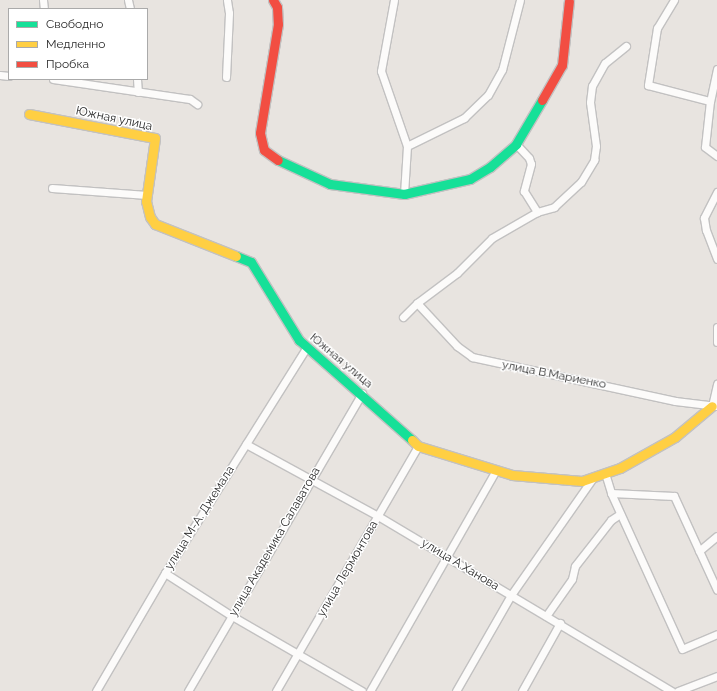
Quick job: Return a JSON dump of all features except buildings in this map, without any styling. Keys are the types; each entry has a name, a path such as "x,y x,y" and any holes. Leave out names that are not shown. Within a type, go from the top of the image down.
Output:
{"street":[{"path":"226,77 229,13 227,0"},
{"path":"273,0 277,7 278,24 260,133 264,150 275,158 330,184 404,194 470,179 490,166 516,144 562,65 569,1"},
{"path":"394,0 381,71 407,146 404,194"},
{"path":"407,146 464,118 488,95 502,70 520,0"},
{"path":"674,0 657,28 648,84 710,101"},
{"path":"403,317 416,303 458,273 492,238 537,212 554,207 581,182 590,170 596,146 590,102 592,86 605,63 626,46"},
{"path":"717,69 710,101 705,147 717,156"},
{"path":"60,80 190,99 197,104"},
{"path":"137,80 138,92"},
{"name":"Южная улица","path":"29,114 155,138 148,195 150,217 156,224 251,262 299,340 362,393 418,446 512,475 582,481 620,468 675,437 715,406"},
{"path":"516,144 529,158 531,164 524,191 537,212"},
{"path":"52,188 148,195"},
{"path":"717,192 704,218 706,230 717,259"},
{"name":"улица В.Мариенко","path":"416,303 457,346 472,357 494,364 715,406"},
{"path":"717,327 717,342"},
{"name":"улица М-А. Джемала","path":"96,691 165,573 307,347"},
{"path":"715,406 717,384"},
{"name":"улица Академика Салаватова","path":"188,691 362,393"},
{"name":"улица А.Ханова","path":"246,444 310,481 378,516 672,691"},
{"name":"улица Лермонтова","path":"276,691 418,446"},
{"path":"370,691 496,470"},
{"path":"605,473 610,493 682,649 717,634"},
{"path":"456,691 511,595 595,477"},
{"path":"610,493 674,496 717,590"},
{"path":"546,616 572,579 576,566 612,520 620,514"},
{"path":"699,551 717,536"},
{"path":"165,573 232,616 362,691"},
{"path":"522,691 560,624"},
{"path":"678,691 717,676"}],"traffic: fast":[{"path":"278,160 330,184 404,194 470,179 490,167 516,144 542,100"},
{"path":"236,256 251,262 299,340 412,440"}],"traffic: slow":[{"path":"29,114 155,138 146,201 150,217 155,224 236,256"},
{"path":"412,440 418,446 512,475 582,481 620,468 675,437 712,406"}],"traffic: jam":[{"path":"273,0 277,7 278,24 260,133 264,150 278,160"},
{"path":"542,100 562,65 569,1"}]}
